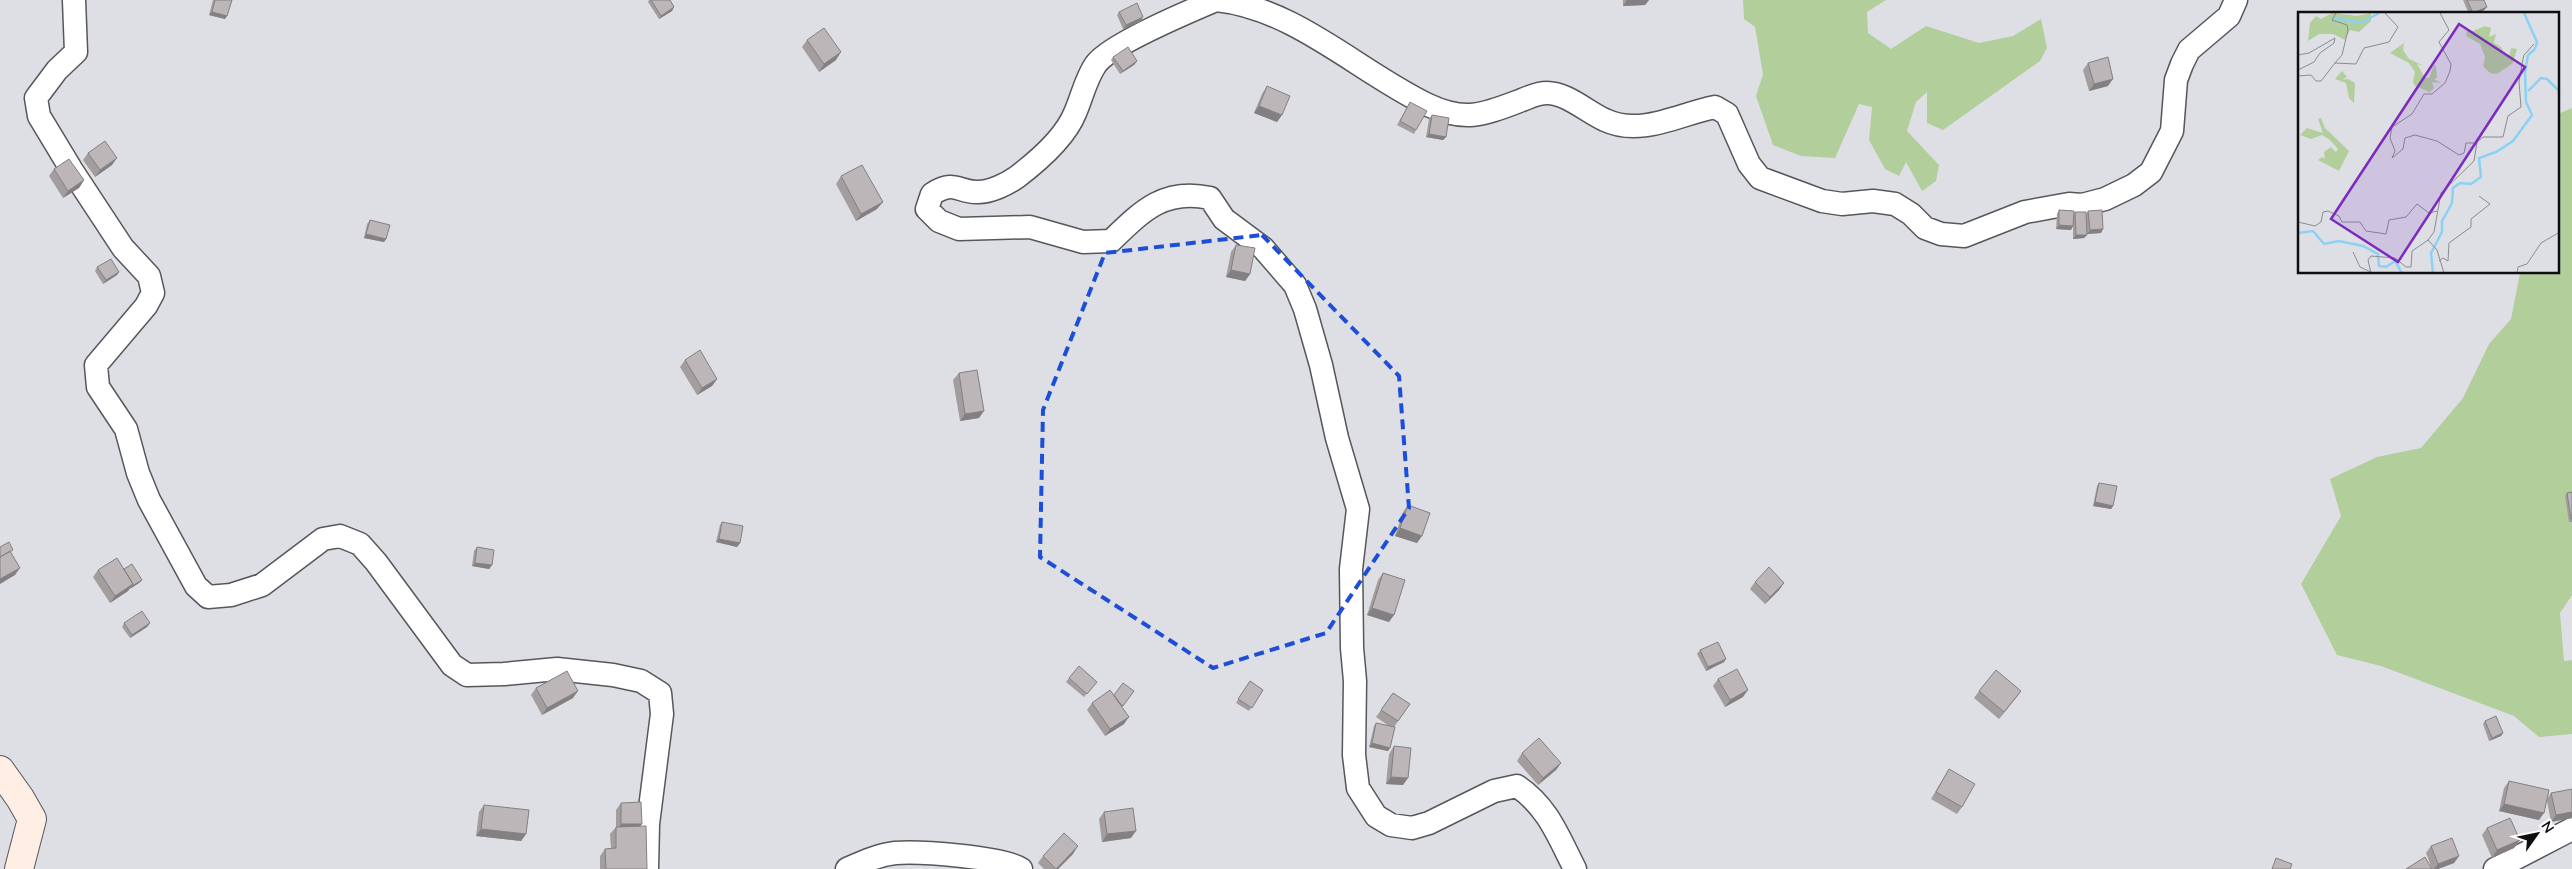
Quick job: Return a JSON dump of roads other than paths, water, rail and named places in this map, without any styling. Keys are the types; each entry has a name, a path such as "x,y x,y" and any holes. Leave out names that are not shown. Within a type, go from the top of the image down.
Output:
{"street":[{"path":"74,0 76,52 57,70 36,98 39,116 71,170 123,248 149,276 153,293 150,299 96,365 98,387 126,429 138,473 149,500 196,586 208,597 231,595 262,585 323,539 340,536 360,544 376,562 452,665 467,675 504,674 557,668 613,675 641,681 660,693 662,714 648,824 647,869"},
{"path":"1575,869 1558,833 1533,797 1517,786 1494,791 1429,823 1412,828 1391,825 1376,816 1358,788 1354,756 1356,682 1352,648 1351,569 1358,509 1337,438 1322,365 1305,309 1295,285 1263,248 1224,219 1210,198 1197,195 1173,196 1155,204 1135,217 1111,241 1084,242 1030,227 959,229 939,221 927,209 932,194 942,188 960,187 978,192 996,188 1015,178 1063,133 1075,113 1096,65 1104,56 1126,42 1216,0 1255,8 1280,19 1349,56 1427,104 1460,116 1482,115 1534,94 1549,93 1570,100 1606,120 1622,125 1660,123 1715,107 1728,114 1749,164 1760,178 1822,201 1842,204 1873,202 1895,204 1911,214 1925,228 1941,234 1964,236 2025,212 2069,204 2082,205 2105,199 2134,185 2150,172 2172,131 2176,80 2189,50 2229,16 2236,0"},
{"path":"0,770 32,819 19,869"},
{"path":"2495,869 2572,829"},
{"path":"847,869 873,858 896,853 993,859 1021,869"}]}
